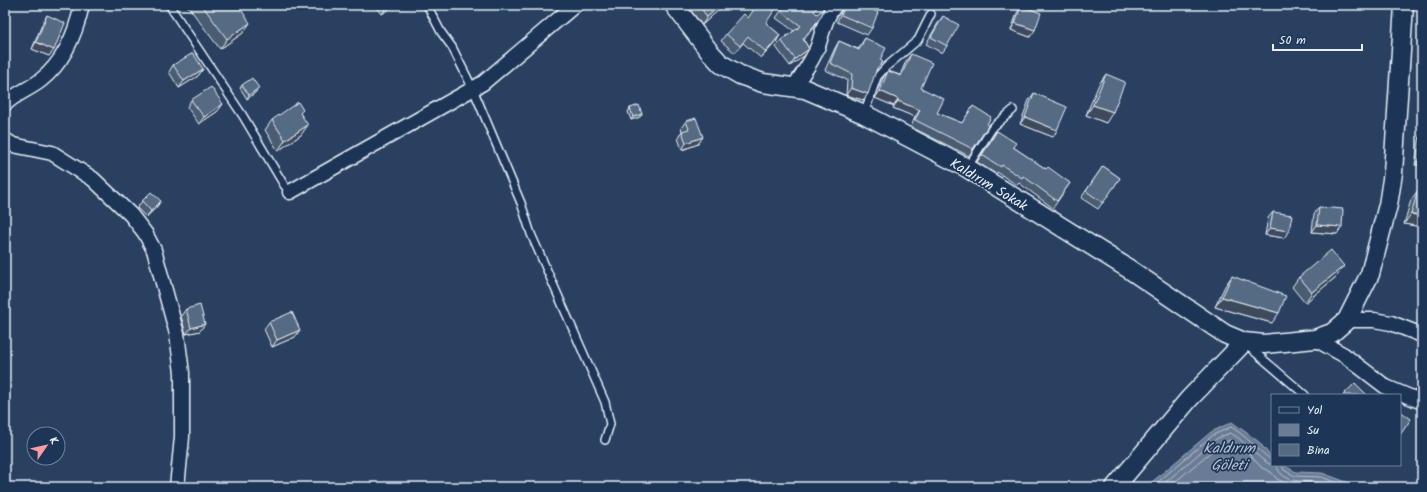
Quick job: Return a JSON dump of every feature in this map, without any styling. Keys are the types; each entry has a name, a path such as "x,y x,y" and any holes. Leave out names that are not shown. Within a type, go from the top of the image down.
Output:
{"street":[{"path":"6,102 41,80 51,71 70,42 78,24 82,5"},
{"path":"290,192 483,83 575,5"},
{"name":"Kaldırım Sokak","path":"674,5 698,39 721,64 740,75 763,83 794,87 823,96 864,114 967,168 1129,269 1225,334 1244,342 1264,344 1315,339 1332,333 1347,320"},
{"path":"794,87 812,58 818,45 824,23 835,5"},
{"path":"1404,5 1393,172 1388,205 1370,274 1347,320 1374,320 1391,323 1422,335"},
{"path":"5,140 13,145 52,153 93,179 131,215 145,233 154,250 177,334 182,373 182,437 177,487"},
{"path":"1315,339 1344,355 1386,387 1422,402"},
{"path":"1115,487 1189,399 1244,342"}],"lane":[{"path":"169,5 243,116 284,185 290,192"},
{"path":"427,5 441,32 452,47 473,89 520,203 531,234 605,402 610,424 605,440"},
{"path":"864,114 878,77 886,67 918,40 931,14"},
{"path":"967,168 993,128 1013,110"},
{"path":"1244,342 1304,394"}],"water":[{"name":"Kaldırım Göleti","path":"1232,422 1259,442 1271,457 1271,466 1285,466 1296,472 1322,473 1360,487 1146,487 1211,432"}],"building":[{"path":"202,5 238,5 250,23 227,39"},
{"path":"699,5 721,5 707,17"},
{"path":"757,5 778,5 766,23 780,35 766,52 748,36 740,46 726,34 744,14 748,18"},
{"path":"785,5 819,5 814,11 817,14 824,9 821,17 803,39 809,49 795,59 781,40 801,26 781,11"},
{"path":"846,5 866,5 865,7 878,12 872,28 841,15"},
{"path":"1021,6 1041,13 1035,30 1015,23"},
{"path":"47,15 65,23 54,50 36,42"},
{"path":"943,16 959,25 947,46 931,37"},
{"path":"865,38 886,48 880,60 883,62 877,68 868,94 851,88 852,74 830,63 839,41 859,50"},
{"path":"193,53 203,69 184,81 173,65"},
{"path":"911,54 932,63 921,88 944,99 937,113 962,123 973,106 991,117 987,124 988,126 973,149 915,120 920,110 898,101 898,99 880,91 888,71 901,76"},
{"path":"1106,74 1125,82 1113,112 1093,105"},
{"path":"252,78 259,88 249,95 242,85"},
{"path":"211,87 223,104 204,117 191,100"},
{"path":"1034,93 1067,107 1057,130 1025,117"},
{"path":"298,102 303,110 300,113 308,125 285,140 272,120"},
{"path":"639,105 642,114 633,117 630,108"},
{"path":"696,118 703,137 686,143 682,131 689,129 686,121"},
{"path":"997,131 1016,143 1013,147 1046,169 1048,167 1070,183 1057,201 1023,176 1022,178 1002,165 1001,167 982,155"},
{"path":"1103,166 1120,178 1103,203 1086,191"},
{"path":"1418,190 1422,191 1422,216 1411,214"},
{"path":"151,192 161,201 151,211 142,201"},
{"path":"1319,207 1343,209 1342,227 1317,225"},
{"path":"1273,212 1292,215 1289,231 1270,228"},
{"path":"1331,250 1344,266 1312,292 1299,277"},
{"path":"1232,276 1286,296 1279,313 1222,297"},
{"path":"200,305 205,324 191,328 186,309"},
{"path":"292,312 300,330 277,340 269,322"},
{"path":"1355,383 1366,394 1344,394"},
{"path":"1401,412 1411,419 1401,434"}]}
